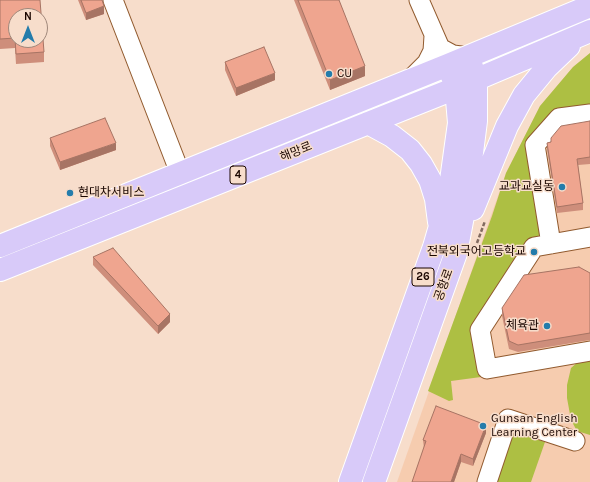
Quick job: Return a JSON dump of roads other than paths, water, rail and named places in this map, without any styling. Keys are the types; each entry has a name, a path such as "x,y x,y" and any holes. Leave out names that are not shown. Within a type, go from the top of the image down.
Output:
{"main road":[{"name":"해망로","path":"0,246 590,6"},
{"name":"해망로","path":"0,270 456,88 585,34"},
{"name":"26","path":"466,250 507,126 524,95 547,66 585,34"},
{"name":"공항로","path":"374,482 466,250 466,200 476,121 476,79 469,56"},
{"name":"공항로","path":"350,482 440,228 449,195 459,123 456,88 448,65"},
{"path":"368,123 392,136 410,150 421,164 430,180 436,199 440,228"}],"lane":[{"path":"113,0 180,173"},
{"path":"418,0 440,48 446,53 469,56"},
{"path":"408,81 427,63 433,51 434,36"},
{"path":"551,244 535,145 558,118 590,114"},
{"path":"590,237 534,247 480,330 487,368 590,351"},
{"path":"487,482 508,419 575,441"}],"place":[{"name":"CU","path":"329,74"},
{"name":"교과교실동","path":"562,187"},
{"name":"현대차서비스","path":"70,193"},
{"name":"전북외국어고등학교","path":"534,252"},
{"name":"체육관","path":"547,326"},
{"name":"Gunsan English Learning Center","path":"483,426"}]}
